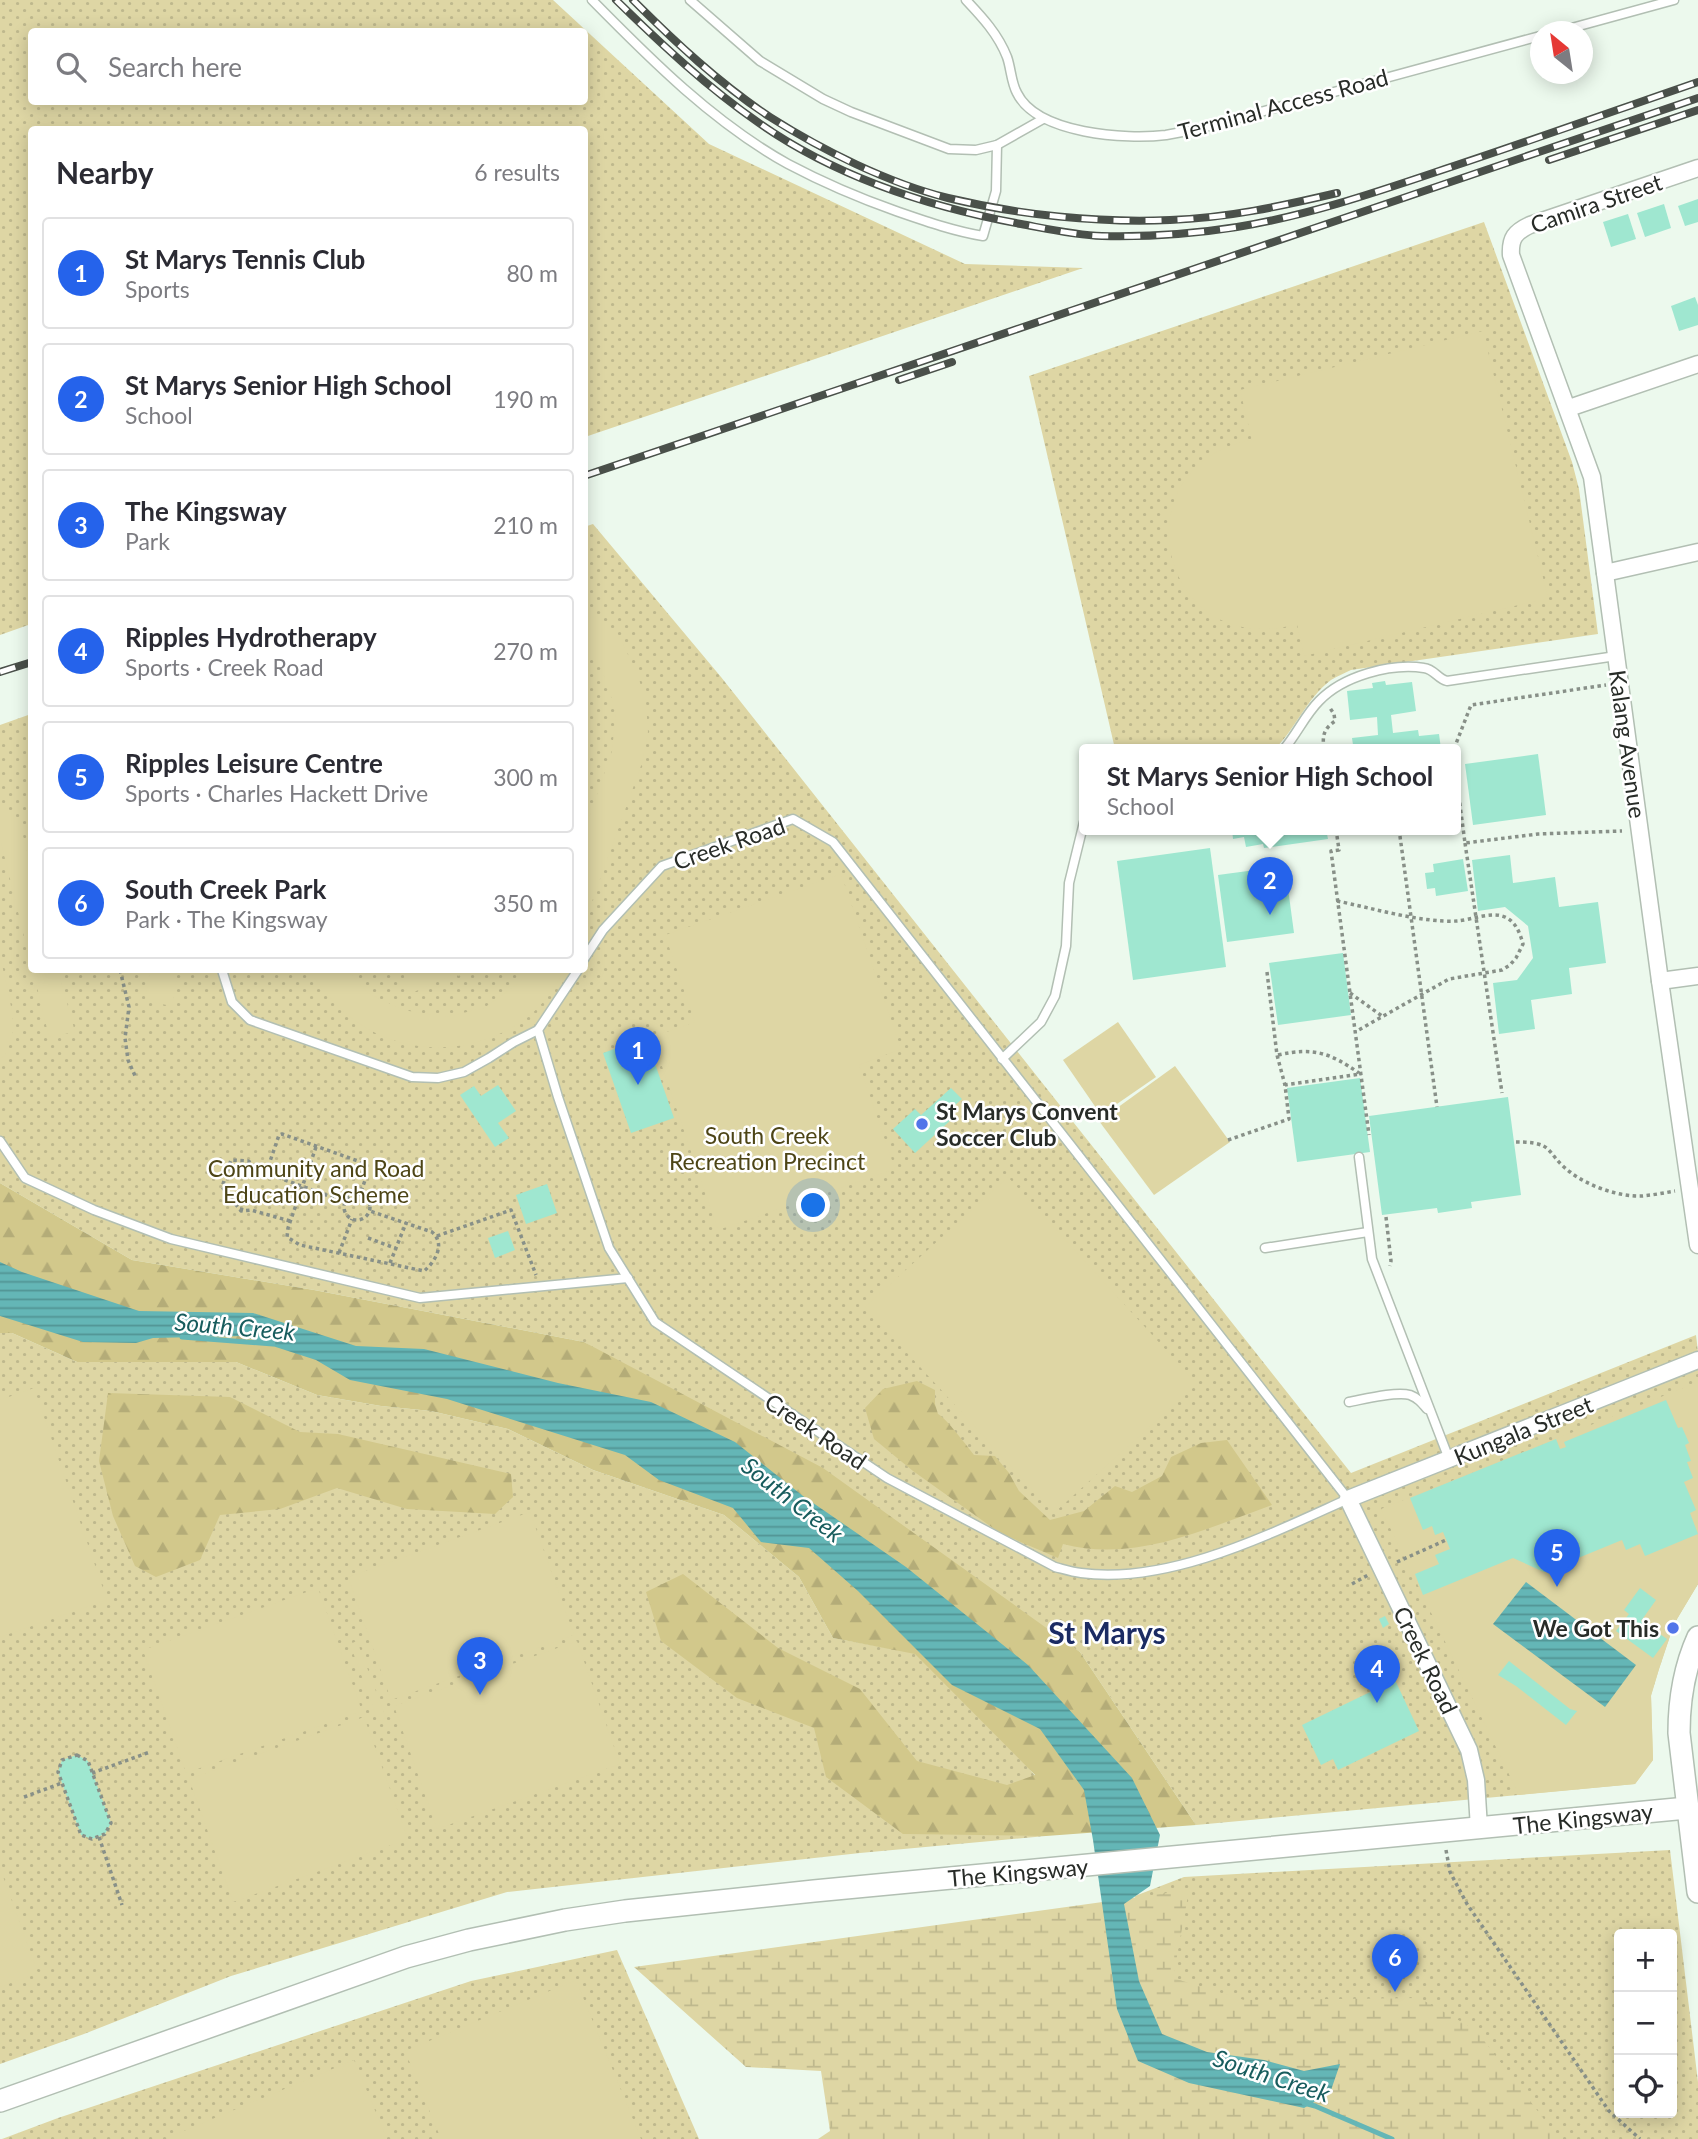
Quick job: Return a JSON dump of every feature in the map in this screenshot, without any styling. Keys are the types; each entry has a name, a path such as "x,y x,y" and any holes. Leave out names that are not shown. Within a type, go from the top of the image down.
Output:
{"street":[{"name":"Camira Street","path":"1511,255 1513,237 1519,230 1698,168"},
{"name":"Kalang Avenue","path":"1511,255 1592,477 1660,981 1692,1166 1690,1188 1698,1245"},
{"path":"1569,408 1698,364"},
{"path":"1605,573 1698,552"},
{"path":"1660,981 1698,976"},
{"name":"Kungala Street","path":"1348,1499 1698,1360"},
{"name":"Creek Road","path":"1348,1499 1469,1750 1476,1780 1479,1828"},
{"path":"1698,1637 1684,1675 1679,1714 1698,1892"},
{"name":"The Kingsway","path":"0,2101 406,1957 565,1920 625,1911 1687,1808"}],"lane":[{"path":"592,0 666,73 745,136 788,163 877,205 949,229 983,236 996,191 997,145"},
{"path":"690,0 760,61 823,99 949,149 976,150 997,145 1043,119"},
{"name":"Terminal Access Road","path":"966,0 993,31 1007,57 1017,94 1027,108 1043,119 1101,134 1164,135 1211,125 1530,39"},
{"path":"1593,22 1674,0"},
{"path":"1288,744 1331,689 1347,680 1384,670 1424,668 1432,670 1447,681 1616,656"},
{"name":"Creek Road","path":"538,1030 609,1248 655,1322 887,1478 1055,1567 1081,1573 1119,1574 1176,1566 1224,1551 1348,1499 833,842 793,819 662,866 603,930 588,953"},
{"path":"1002,1059 1041,1022 1055,996 1066,946 1069,883 1081,835"},
{"path":"223,973 232,1002 250,1020 412,1077 438,1078 464,1072 538,1030 576,973"},
{"path":"0,1141 25,1178 94,1210 171,1239 420,1298 628,1278"},
{"path":"1359,1157 1372,1259 1449,1459"},
{"path":"1265,1248 1368,1232"},
{"path":"1349,1402 1409,1395 1420,1401 1433,1417"}],"path":[{"path":"1456,744 1471,705 1608,685"},
{"path":"1321,699 1331,709 1335,721 1325,729 1324,744"},
{"path":"1461,820 1502,1093"},
{"path":"1465,843 1538,834 1628,831"},
{"path":"1337,835 1339,850 1331,851 1369,1135"},
{"path":"1400,835 1437,1107"},
{"path":"1338,901 1436,920 1455,921 1504,916 1512,921 1518,930 1522,944 1521,951 1510,965 1502,970 1454,977 1355,1031"},
{"path":"1228,1140 1289,1119 1267,972"},
{"path":"121,973 129,1007 125,1038 128,1060 136,1078"},
{"path":"1350,993 1382,1016"},
{"path":"1278,1055 1321,1052 1334,1056 1361,1074"},
{"path":"1285,1085 1361,1074"},
{"path":"266,1173 279,1135 282,1134 358,1161 365,1167 367,1175 360,1194"},
{"path":"1516,1142 1544,1145 1570,1172 1608,1190 1640,1196 1690,1188"},
{"path":"316,1146 287,1237 300,1245 424,1271 433,1264 440,1244 437,1236 370,1211"},
{"path":"241,1211 222,1187 231,1160 248,1161 266,1173 345,1202"},
{"path":"241,1211 248,1188"},
{"path":"352,1194 360,1194 370,1202 370,1211 361,1220 352,1219 345,1213 345,1202 352,1194"},
{"path":"241,1211 251,1210 290,1221"},
{"path":"437,1236 511,1210 540,1286"},
{"path":"1386,1217 1391,1261 1389,1270"},
{"path":"339,1253 352,1219"},
{"path":"389,1264 406,1223"},
{"path":"368,1238 396,1248"},
{"path":"1395,1563 1446,1540"},
{"path":"1352,1584 1368,1575"},
{"path":"92,1773 150,1752"},
{"path":"77,1755 88,1761 92,1773 110,1823 105,1834 92,1839 81,1835 58,1772 62,1760 77,1755"},
{"path":"24,1797 62,1783"},
{"path":"1444,1832 1450,1872 1467,1904 1609,2111 1640,2139"},
{"path":"98,1836 122,1905"}],"green space":[{"path":"0,0 553,0 583,28 28,28 28,105 588,105 588,32 709,144 965,264 1083,268 588,436 588,126 28,126 28,625 0,635"},
{"path":"1484,222 1572,462 1579,489 1598,634 1351,670 1323,687 1279,744 1114,744 1029,376"},
{"path":"1483,331 1548,598 1304,656 1297,624 1250,628 1212,615 1186,589 1171,556 1170,519 1182,484 1209,456 1252,440 1240,390"},
{"name":"South Creek Recreation Precinct","path":"593,524 721,677 1351,1473 1696,1335 1698,1584 1674,1624 1659,1669 1651,1695 1653,1760 1635,1784 1196,1825 1080,1652 584,1342 314,1290 132,1260 0,1183 0,725 28,715 28,973 588,973 588,526"},
{"path":"588,609 623,644 638,676 646,702 648,732 642,763 588,913 588,820 612,751 616,711 601,668 588,653"},
{"path":"0,806 20,822 28,858 28,953 0,838"},
{"path":"841,874 901,1049 859,1065 895,1169 718,1230 652,1037 695,1022 665,935"},
{"path":"0,955 12,1011 12,1034 5,1056 0,1058"},
{"path":"34,973 59,973 75,1032 49,1037"},
{"path":"150,973 178,973 172,1006 145,1001"},
{"path":"312,973 350,973 368,993 403,1010 446,1017 484,1008 519,983 527,973 563,973 541,1005 521,1022 498,1035 449,1047 424,1047 376,1033 335,1003"},
{"path":"403,973 461,973 459,976 455,974 407,995"},
{"path":"1118,1022 1156,1077 1101,1115 1063,1060"},
{"path":"1175,1066 1230,1142 1154,1195 1099,1121"},
{"path":"1008,1177 1197,1384 1054,1513 865,1307"},
{"path":"0,1183 132,1260 314,1290 584,1342 823,1468 1080,1652 1196,1825 1046,1836 903,1834 826,1777 814,1728 737,1698 661,1641 646,1592 683,1574 778,1648 860,1689 917,1761 1007,1785 1035,1775 915,1654 833,1638 799,1577 724,1515 593,1470 508,1429 431,1411 317,1395 236,1362 77,1362 12,1333 0,1333"},
{"path":"0,1333 12,1333 77,1362 236,1362 317,1395 431,1411 508,1429 593,1470 724,1515 799,1577 833,1638 915,1653 1003,1736 1056,1802 1046,1836 860,1853 507,1892 231,1976 0,2064"},
{"path":"917,1381 935,1390 938,1414 974,1455 995,1456 1019,1491 1050,1520 1084,1511 1115,1486 1132,1492 1162,1476 1171,1457 1201,1443 1227,1440 1272,1505 1195,1533 1143,1546 1090,1549 1063,1544 1058,1558 1000,1533 913,1471 874,1439 865,1408 883,1389"},
{"path":"1698,1382 1698,1584 1674,1624 1651,1696 1653,1760 1635,1784 1519,1795 1381,1509"},
{"path":"34,1388 107,1600 0,1637 0,1400"},
{"path":"108,1393 230,1397 300,1432 338,1434 511,1474 513,1497 495,1514 407,1509 337,1488 280,1509 220,1515 200,1560 156,1577 135,1566 113,1516 99,1461"},
{"path":"530,1512 574,1635 391,1700 348,1577"},
{"path":"318,1588 362,1711 186,1773 143,1650"},
{"path":"357,1641 386,1718 378,1721 350,1644"},
{"path":"577,1641 620,1764 437,1829 394,1706"},
{"path":"364,1717 408,1839 233,1902 189,1779"},
{"path":"1670,1850 1698,2082 1698,2139 1545,2139 1200,2029 1141,1955 1135,1896 1184,1877"},
{"path":"0,1868 38,1973 0,1987"},
{"path":"1189,1890 1173,1978 1244,2000 1419,1998 1476,2030 1559,2139 818,2139 830,2131 821,2071 746,2067 634,1967"},
{"path":"617,1950 699,2139 2,2139 471,1981"},
{"path":"576,1980 641,2139 441,2139 405,2051"},
{"path":"354,2060 387,2139 175,2139 174,2135"}],"water":[{"path":"0,1262 22,1272 139,1311 253,1313 356,1346 424,1349 558,1383 651,1402 735,1442 803,1496 906,1567 1028,1665 1132,1778 1160,1835 1150,1886 1124,1904 1139,1981 1162,2034 1207,2052 1264,2060 1304,2071 1340,2064 1330,2093 1304,2108 1189,2083 1138,2061 1117,2009 1084,1790 1040,1729 952,1685 858,1591 809,1548 761,1542 733,1508 659,1480 625,1455 447,1399 350,1380 316,1360 242,1336 153,1338 136,1343 83,1342 0,1316"},
{"path":"1526,1582 1636,1665 1605,1707 1493,1624"}],"building":[{"path":"1698,199 1698,222 1685,226 1678,206"},
{"path":"1664,204 1671,228 1645,237 1637,213"},
{"path":"1628,214 1636,239 1611,247 1603,222"},
{"path":"1695,297 1698,305 1698,325 1679,331 1671,306"},
{"path":"1385,681 1386,685 1412,682 1416,711 1391,715 1393,733 1418,730 1419,736 1439,734 1440,744 1353,744 1352,738 1378,735 1377,717 1350,720 1347,691 1373,688 1372,683"},
{"path":"1538,754 1546,815 1473,825 1465,764"},
{"path":"1233,835 1327,835 1328,839 1264,848 1263,844 1246,847 1244,837 1233,839"},
{"path":"1210,848 1226,967 1133,980 1117,861"},
{"path":"1510,855 1513,883 1555,877 1559,907 1598,902 1606,963 1569,968 1572,994 1531,1000 1535,1029 1499,1034 1493,983 1517,980 1533,958 1528,926 1505,907 1478,911 1472,860"},
{"path":"1463,859 1468,891 1436,896 1435,888 1427,889 1425,873 1434,872 1433,864"},
{"path":"1285,866 1294,933 1227,942 1218,875"},
{"path":"1343,953 1351,1015 1278,1025 1269,963"},
{"path":"646,1038 674,1118 631,1133 603,1053"},
{"path":"1360,1078 1370,1152 1297,1162 1287,1088"},
{"path":"498,1085 516,1111 498,1123 509,1138 495,1147 460,1095 474,1086 481,1096"},
{"name":"St Marys Convent Soccer Club","path":"951,1088 962,1099 946,1113 952,1119 915,1153 893,1129 915,1109 921,1115"},
{"path":"1508,1097 1521,1195 1471,1202 1472,1208 1438,1213 1437,1208 1382,1215 1369,1116"},
{"path":"547,1184 557,1213 526,1224 516,1195"},
{"path":"508,1231 515,1250 495,1258 488,1238"},
{"path":"1666,1400 1678,1428 1682,1427 1689,1443 1685,1445 1693,1478 1684,1482 1696,1510 1690,1513 1698,1534 1645,1556 1640,1544 1626,1550 1622,1540 1544,1572 1513,1558 1423,1595 1415,1574 1439,1564 1435,1555 1450,1549 1443,1532 1435,1535 1432,1526 1423,1530 1410,1498 1556,1439 1560,1449 1566,1447 1564,1442"},
{"path":"1640,1588 1656,1600 1641,1621 1667,1639 1653,1658 1616,1631 1629,1614 1624,1610"},
{"path":"1385,1616 1389,1624 1383,1628 1379,1619"},
{"path":"1509,1661 1570,1709 1577,1711 1566,1725 1498,1675"},
{"path":"1395,1680 1419,1731 1338,1770 1333,1759 1321,1765 1302,1725"},
{"path":"77,1755 88,1761 111,1823 105,1834 92,1839 81,1835 58,1772 62,1760"}],"waterway":[{"name":"South Creek","path":"182,1337 273,1344"},
{"name":"South Creek","path":"1304,2103 1392,2139"}],"railway":[{"path":"616,0 667,49 721,95 759,123 819,159 884,187 952,209 1062,232 1092,235 1204,232 1313,211 1535,139 1698,82"},
{"path":"633,0 698,62 770,117 856,164 925,192 1003,209 1059,216 1143,221 1233,214 1337,193"},
{"path":"588,475 1698,98"},
{"path":"1549,160 1698,110"},
{"path":"899,380 952,362"},
{"path":"0,672 28,663"}],"place":[{"name":"St Marys Senior High School","path":"1270,915"},
{"name":"St Marys Tennis Club","path":"638,1085"},
{"name":"St Marys Convent Soccer Club","path":"922,1124"},
{"name":"Ripples Leisure Centre","path":"1557,1587"},
{"name":"We Got This","path":"1673,1628"},
{"name":"The Kingsway","path":"480,1695"},
{"name":"Ripples Hydrotherapy","path":"1377,1703"},
{"name":"South Creek Park","path":"1395,1992"}],"district":[{"name":"St Marys","path":"1107,1632"}],"park label":[{"name":"Community and Road Education Scheme","path":"316,1181"}]}
